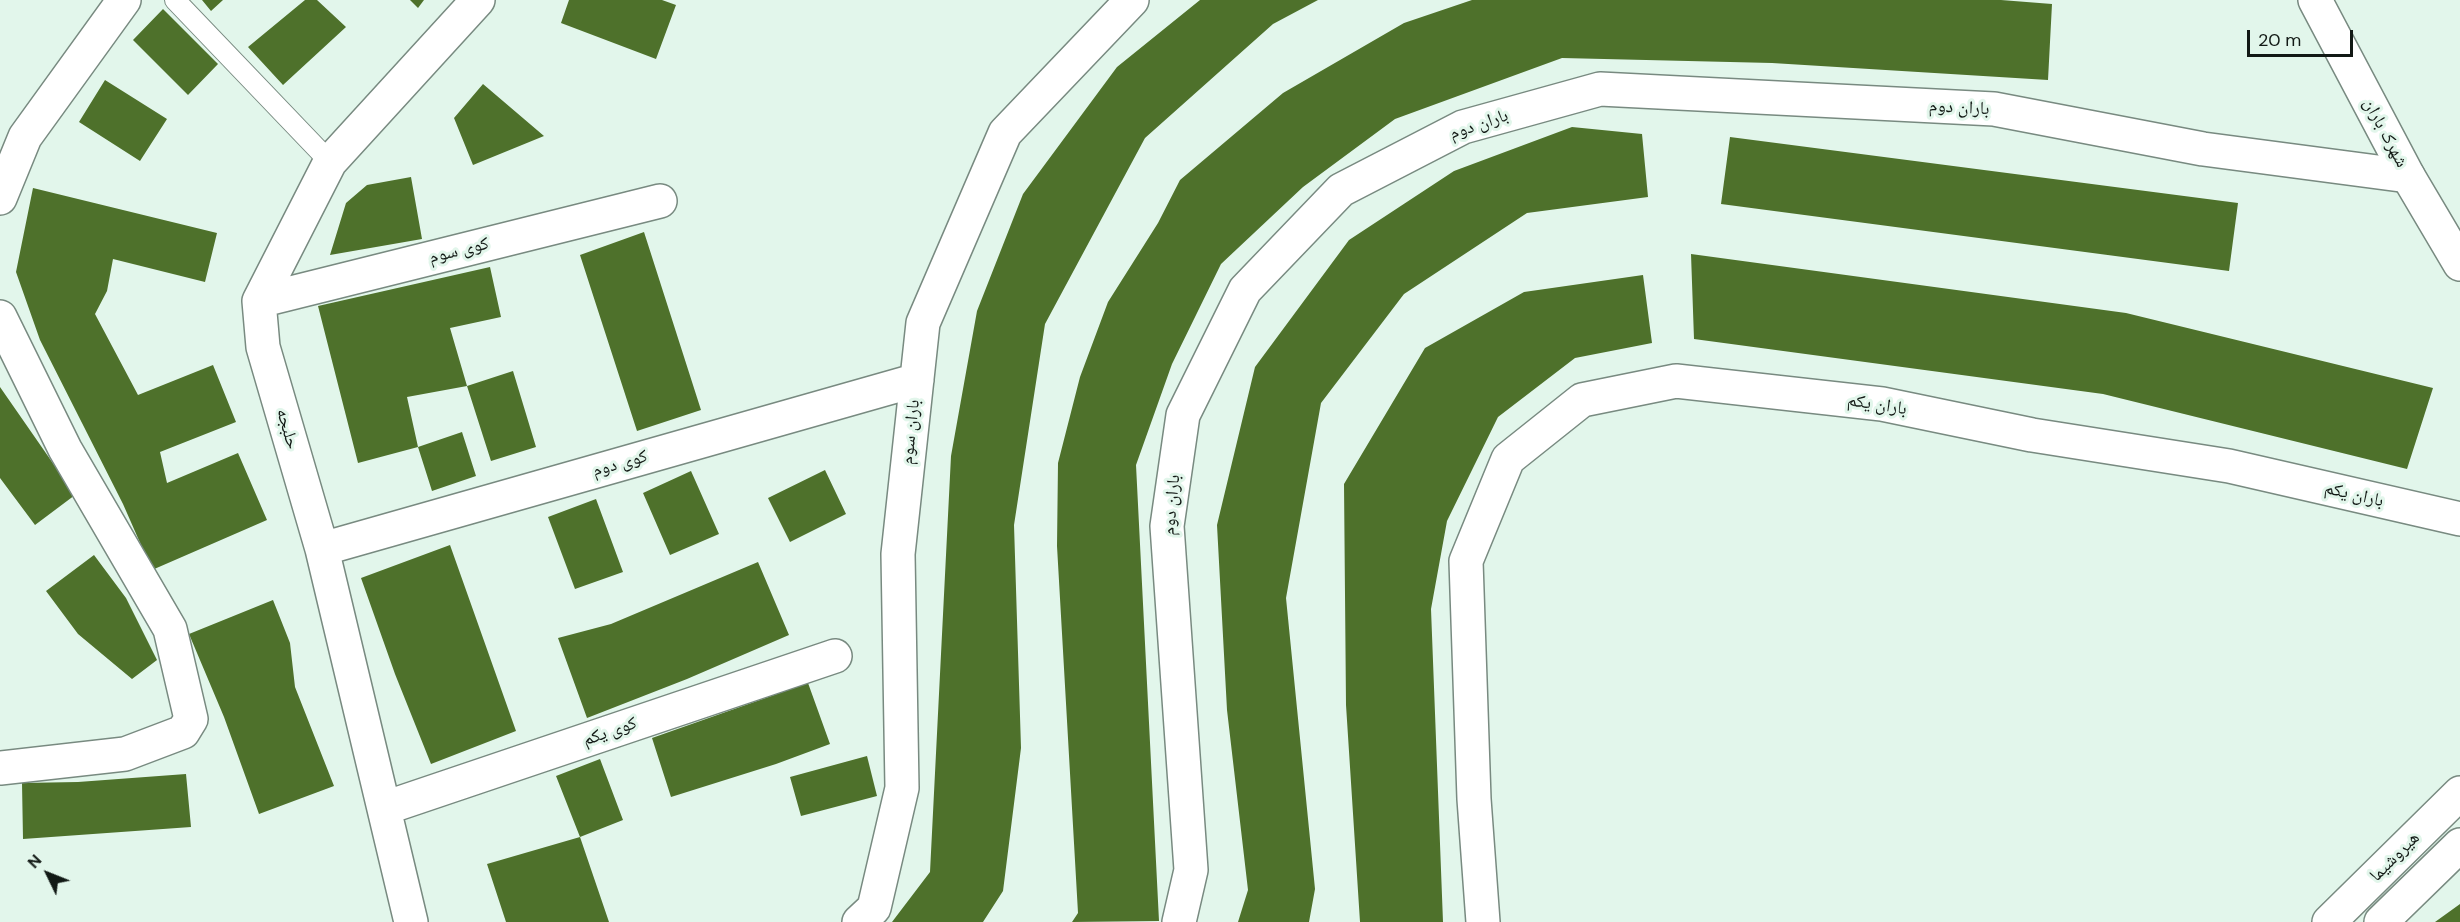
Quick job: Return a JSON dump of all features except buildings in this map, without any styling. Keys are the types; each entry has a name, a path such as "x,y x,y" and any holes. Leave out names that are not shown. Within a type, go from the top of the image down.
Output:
{"street":[{"path":"0,198 25,137 124,0"},
{"path":"259,300 330,162 478,0"},
{"name":"باران سوم","path":"859,922 874,908 902,788 898,554 923,323 1005,133 1132,0"},
{"name":"شهرک باران","path":"2315,0 2408,177 2460,264"},
{"name":"باران دوم","path":"1179,922 1191,870 1167,526 1183,415 1245,290 1341,190 1463,127 1600,89 1995,109 2203,149 2408,177"},
{"name":"کوی سوم","path":"259,300 660,201"},
{"name":"حلبجه","path":"259,300 263,347 322,549 411,922"},
{"path":"0,317 65,449 170,629 190,720 183,732 124,754 0,768"},
{"name":"کوی دوم","path":"322,549 917,380"},
{"name":"باران یکم","path":"1483,922 1474,799 1466,561 1508,459 1582,400 1676,381 1882,404 2032,435 2229,466 2460,519"},
{"name":"کوی یکم","path":"385,808 835,656"},
{"name":"هیروشیما","path":"2329,922 2460,793"},
{"name":"هیروشیما","path":"2381,922 2460,845"}],"lane":[{"path":"175,0 330,162"}]}
